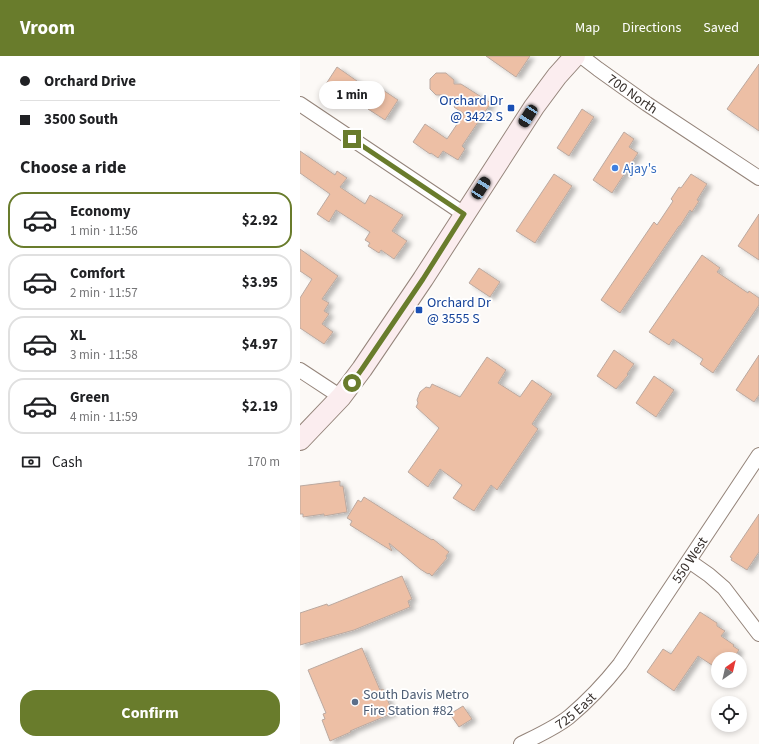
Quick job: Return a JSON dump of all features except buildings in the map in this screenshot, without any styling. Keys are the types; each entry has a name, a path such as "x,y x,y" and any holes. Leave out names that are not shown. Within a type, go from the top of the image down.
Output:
{"main road":[{"path":"300,440 340,397 362,369 423,279 534,107 557,76 576,56"}],"street":[{"name":"700 North","path":"581,56 759,178"},
{"path":"300,104 464,214"},
{"path":"300,370 340,397"},
{"name":"550 West","path":"620,664 759,455"},
{"path":"689,561 724,588 759,634"},
{"name":"725 East","path":"520,744 559,724 568,717 607,681 620,664"}],"place":[{"name":"Orchard Dr @ 3422 S","path":"511,108"},
{"name":"Ajay's","path":"615,168"},
{"name":"Orchard Dr @ 3555 S","path":"419,310"},
{"name":"South Davis Metro Fire Station #82","path":"355,702"}],"route":[{"path":"352,139 464,214 423,279 352,383"}]}
